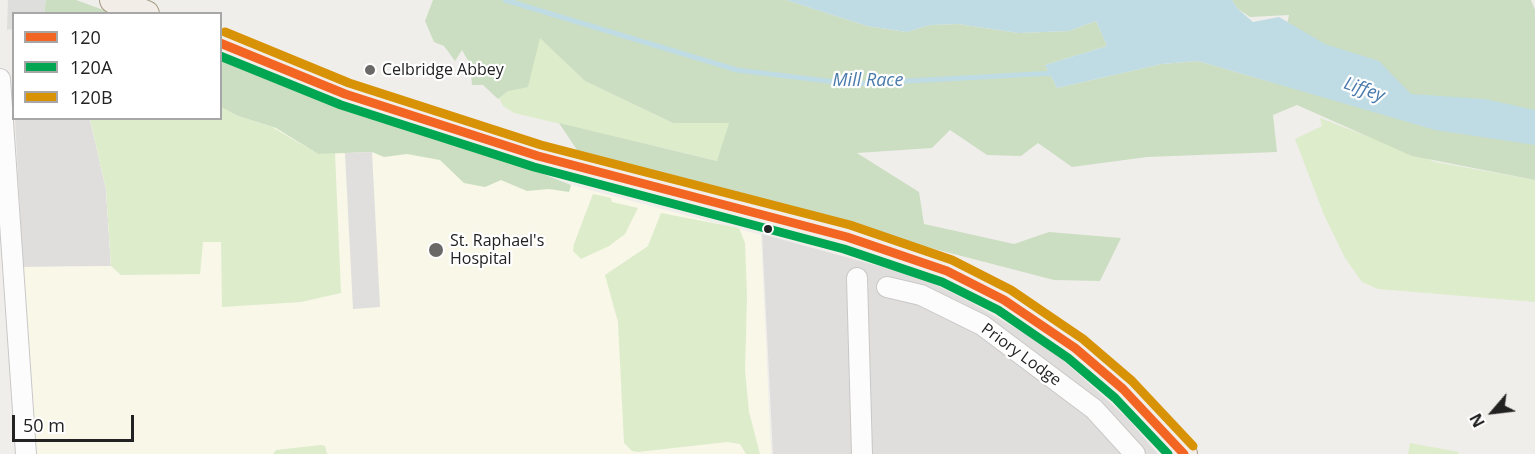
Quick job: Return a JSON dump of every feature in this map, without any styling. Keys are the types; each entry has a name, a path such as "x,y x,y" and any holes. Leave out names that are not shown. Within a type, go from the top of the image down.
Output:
{"main road":[{"path":"113,0 141,12"},
{"path":"222,44 345,94 538,156 847,237 946,271 1004,300 1075,348 1123,390 1184,454"}],"street":[{"path":"0,79 26,454"},
{"path":"857,278 861,454"},
{"name":"Priory Lodge","path":"887,287 921,295 982,325 1094,409 1136,454"}],"shaded area":[{"path":"8,0 46,0 44,12 12,12 12,29 7,30"},
{"name":"St. Raphael's Hospital","path":"222,56 571,185 761,235 771,454 36,454 23,267 111,266 106,189 90,120 222,120"},
{"path":"15,120 90,120 106,189 111,266 23,267"},
{"path":"372,152 380,307 353,309 345,153"},
{"path":"762,234 922,278 972,303 1034,339 1063,360 1128,419 1158,454 773,454"}],"green space":[{"path":"46,0 76,0 109,12 44,12"},
{"path":"433,0 786,0 867,26 907,32 930,25 958,24 1019,33 1069,31 1096,21 1107,46 1045,65 1057,88 1162,64 1198,61 1274,83 1289,15 1250,17 1238,9 1232,0 1531,0 1535,10 1535,180 1412,156 1297,105 1273,115 1277,152 1147,157 1072,167 1038,143 1021,156 987,155 950,130 932,148 857,153 919,192 924,224 1014,244 1049,232 1121,238 1100,281 1054,280 723,194 579,153 559,123 717,161 729,123 673,123 585,81 540,38 528,87 508,91 498,99 483,85 472,85 470,64 462,50 455,61 444,46 434,42 425,21"},
{"path":"540,37 585,81 673,123 729,123 718,161 514,113 503,106 499,98 508,91"},
{"path":"222,57 571,185 569,192 549,189 527,191 501,180 485,187 464,183 440,160 407,154 384,157 372,152 318,154 276,128 238,116 222,108"},
{"path":"222,108 238,116 272,127 318,154 335,153 341,293 301,302 222,307 221,242 203,242 200,274 121,275 111,266 106,189 90,120 222,120"},
{"path":"1320,118 1435,162 1535,180 1535,302 1378,289 1362,282 1345,258 1324,215 1295,139 1322,126"},
{"path":"593,194 611,198 612,202 638,208 625,234 609,246 581,259 573,251 574,244"},
{"path":"661,213 739,228 745,243 747,296 745,370 749,412 760,454 746,454 740,444 727,442 638,452 632,451 624,443 618,322 605,275 648,246"},
{"path":"1410,443 1459,452 1458,454 1408,454"},
{"path":"325,446 327,454 273,454 276,450"}],"water":[{"name":"Liffey","path":"786,0 1232,0 1238,9 1253,22 1279,17 1325,44 1379,61 1411,94 1485,99 1535,110 1535,145 1435,130 1198,61 1162,64 1057,88 1045,65 1107,46 1096,21 1069,31 1019,33 958,24 930,25 907,32 867,26"}],"waterway":[{"name":"Mill Race","path":"505,0 737,70 852,84 1056,73"}],"transit line":[{"name":"120B","path":"225,32 349,83 541,145 850,225 952,260 1011,290 1083,339 1132,381 1193,446"},
{"name":"120","path":"222,44 345,94 538,156 847,237 947,271 1004,300 1075,348 1123,389 1184,454"},
{"name":"120A","path":"222,57 341,105 534,167 844,249 942,282 998,310 1068,358 1115,398 1168,454"}],"place":[{"name":"Celbridge Abbey","path":"370,70"},
{"name":"St. Raphael's Hospital","path":"436,250"}]}
